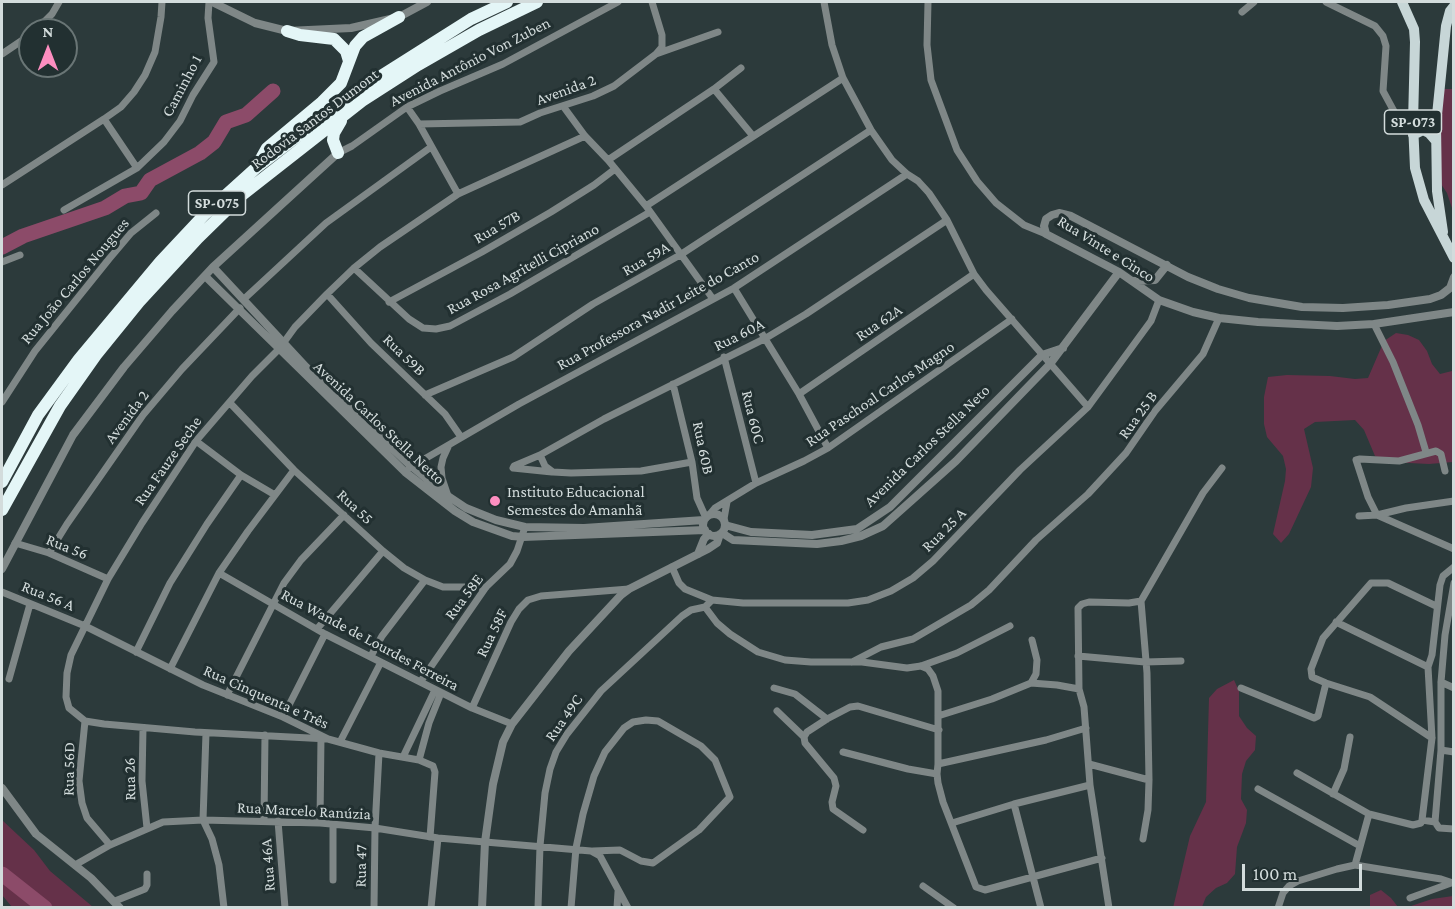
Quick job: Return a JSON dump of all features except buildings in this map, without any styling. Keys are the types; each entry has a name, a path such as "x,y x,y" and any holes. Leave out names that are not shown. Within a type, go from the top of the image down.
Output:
{"highway":[{"name":"Rodovia Santos Dumont","path":"2,482 38,415 79,359 160,262 205,214 256,168 363,88 471,19 507,2"},
{"name":"Rodovia Santos Dumont","path":"2,510 60,405 96,354 139,302 198,238 242,195 363,101 418,65 479,30 537,2"},
{"path":"256,168 267,148 341,83 356,46 363,37 399,17"},
{"path":"287,31 334,39 346,51 349,61"},
{"path":"336,154 334,132 342,118"},
{"path":"311,141 326,142 336,154"}],"main road":[{"name":"SP-073","path":"1402,2 1414,29 1415,168 1431,217 1445,238 1454,258"},
{"name":"SP-073","path":"1445,238 1438,201 1436,141 1446,26 1450,11 1454,6"},
{"path":"1413,135 1424,130 1436,141"}],"street":[{"path":"48,18 59,2"},
{"path":"2,184 121,107 145,75 155,52 162,2"},
{"path":"210,2 255,23 287,31 351,28 399,17 427,2"},
{"name":"Caminho 1","path":"64,210 137,168 164,142 180,121 214,62 208,18 210,2"},
{"name":"Avenida Antônio Von Zuben","path":"2,569 73,435 97,400 172,310 213,267 336,154 352,146 407,108 503,64 618,2"},
{"path":"652,2 662,35 662,47 656,54"},
{"path":"824,2 832,45 843,78 871,130 892,160 918,181 946,220 974,274 1088,407"},
{"path":"928,2 927,45 931,80 957,150 977,181 996,203 1024,225 1046,234"},
{"path":"1242,12 1254,2"},
{"path":"1326,2 1375,26 1383,36 1386,46 1383,91 1396,116 1403,121 1413,123"},
{"name":"Avenida 2","path":"419,124 520,122 593,96 614,86 656,54 718,32"},
{"path":"2,54 18,43"},
{"path":"608,160 741,68"},
{"name":"Rua Rosa Agritelli Cipriano","path":"354,268 389,302 423,328 436,329 450,326 510,294 648,209 753,136 843,78"},
{"path":"714,88 753,136"},
{"path":"563,106 585,136 648,209 713,299"},
{"path":"407,108 419,124 458,194"},
{"path":"104,119 137,168"},
{"name":"Rua 59A","path":"425,395 513,357 593,304 680,255 871,130"},
{"name":"Rua Fauze Seche","path":"86,721 69,708 66,688 71,655 108,579 196,441 282,345 295,327 354,268 380,247 458,194 585,136"},
{"path":"244,299 326,223 431,147"},
{"name":"Rua 57B","path":"389,302 551,212 615,169"},
{"name":"Rua Professora Nadir Leite do Canto","path":"408,469 461,436 735,288 907,174"},
{"name":"Rua João Carlos Nougues","path":"2,402 35,351 109,259 131,233 156,213"},
{"name":"Rua Vinte e Cinco","path":"1454,277 1450,288 1430,299 1388,305 1302,307 1249,298 1218,289 1188,277 1071,216 1059,213 1052,215 1046,219 1044,226 1046,234 1119,272 1159,300 1219,318 1337,326 1374,324 1454,312"},
{"name":"Rua 60A","path":"553,472 513,468 541,458 604,419 766,338 806,314 946,220"},
{"path":"2,262 20,255"},
{"path":"1132,281 1155,280 1167,265"},
{"path":"213,267 244,299 282,345"},
{"path":"205,276 306,367 408,469 448,496 479,513 525,527 585,528 638,525 716,514 732,540 817,544 861,536 883,526 956,461 1065,347 1119,272"},
{"name":"Rua 62A","path":"799,394 974,274"},
{"path":"735,288 799,394 828,448"},
{"name":"Rua 59B","path":"327,294 371,343 445,414 461,436"},
{"name":"Rua 25 A","path":"672,567 679,584 712,600 743,603 848,603 868,600 891,591 913,578 933,561 1020,470 1088,407 1150,321 1159,300"},
{"name":"Avenida 2","path":"50,554 67,524 143,415 182,369 240,308"},
{"name":"Rua 25 B","path":"852,662 881,647 913,639 971,605 1036,540 1088,494 1126,453 1155,411 1203,354 1219,318"},
{"name":"Rua Paschoal Carlos Magno","path":"707,517 715,508 756,483 828,448 1012,319"},
{"path":"1374,324 1418,425 1426,452"},
{"name":"Avenida Carlos Stella Neto","path":"723,528 812,536 857,529 890,507 1042,355 1065,347"},
{"name":"Rua 60C","path":"724,357 756,483"},
{"name":"Rua 60B","path":"673,384 692,462 697,498 707,517"},
{"name":"Rua 55","path":"230,403 294,470 383,552 424,580 443,587 486,587"},
{"path":"196,441 242,475 275,495"},
{"path":"448,446 442,458 441,467 448,496"},
{"path":"1445,471 1441,454 1436,451 1399,461 1356,460 1368,497 1377,515 1454,549"},
{"path":"541,458 553,472 641,471 692,462"},
{"path":"1143,839 1148,810 1149,780 1141,601 1203,493 1222,468"},
{"name":"Avenida Carlos Stella Netto","path":"408,469 455,511 473,522 512,536 707,532 723,528"},
{"path":"170,669 219,573 294,470"},
{"path":"136,652 170,583 207,524 242,475"},
{"path":"1359,516 1377,515 1454,501"},
{"path":"482,908 485,842 498,760 503,742 512,724 569,651 629,588 717,543 723,528 727,502"},
{"path":"227,695 277,594 301,560 344,515"},
{"path":"698,554 707,532 707,517"},
{"name":"Rua 58E","path":"421,681 486,587 510,564 523,537 525,527"},
{"name":"Rua 56","path":"15,543 50,554 108,579"},
{"path":"317,629 359,577 383,552"},
{"path":"1297,774 1369,814 1413,825 1421,823 1432,738 1428,667 1432,655 1436,606 1443,576 1454,567"},
{"name":"Rua Wande de Lourdes Ferreira","path":"219,573 326,634 421,681 438,692 512,724"},
{"path":"371,656 382,636 424,580"},
{"path":"1432,738 1370,697 1312,677 1311,669 1323,638 1371,583 1388,583 1436,606"},
{"path":"1454,583 1441,682 1441,750 1435,822 1439,828 1454,829"},
{"name":"Rua 58F","path":"472,708 512,622 519,609 528,600 541,596 629,588"},
{"name":"Rua 56 A","path":"2,592 85,626"},
{"name":"Rua 49C","path":"538,908 545,793 556,752 601,690 682,616 692,610 705,607 712,600"},
{"path":"1109,908 1090,784 1086,728 1079,689 1077,614 1082,604 1141,601"},
{"path":"9,679 30,604"},
{"path":"705,607 717,623 758,652 785,660 852,662 907,668 921,666 957,653 1010,626"},
{"path":"1336,622 1428,667"},
{"name":"Rua Cinquenta e Três","path":"85,626 170,669 295,722 323,738 379,753 419,760"},
{"path":"283,717 326,634"},
{"path":"1031,683 1036,674 1037,660 1032,640"},
{"path":"1078,656 1145,662 1181,661"},
{"path":"340,742 381,662"},
{"path":"921,666 928,669 933,676 938,691 939,764 937,774 943,802 976,887 985,890 1102,858"},
{"path":"1441,682 1454,688"},
{"path":"938,716 992,699 1031,683 1079,689"},
{"path":"1241,688 1314,718 1318,716 1326,683"},
{"path":"774,688 795,694 827,719"},
{"path":"403,757 438,692"},
{"path":"431,908 434,837 433,766 419,760 438,692"},
{"path":"804,737 807,732 827,719 850,707 858,706 939,730"},
{"path":"777,711 804,737 805,743 834,778 836,786 832,802 833,809 863,830"},
{"path":"571,908 576,848 594,776 605,752 624,728 646,720 658,721 701,746 715,760 730,797 699,830 658,860 648,863 620,849 591,851 576,848"},
{"path":"86,721 206,733 323,738 320,823"},
{"name":"Rua 56D","path":"86,721 79,781 81,803 87,818 110,845"},
{"path":"292,738 295,722"},
{"name":"Rua 26","path":"143,728 142,781 147,828"},
{"path":"939,764 1046,740 1086,728"},
{"path":"206,733 203,820 212,839 219,865 224,908"},
{"name":"Rua 46A","path":"264,821 265,735"},
{"path":"1333,794 1344,769 1350,737"},
{"path":"1441,750 1454,752"},
{"path":"843,752 937,774"},
{"name":"Rua 47","path":"374,908 379,753"},
{"path":"1089,764 1149,780"},
{"path":"952,823 1090,784"},
{"path":"2,788 36,834 118,904 145,889 147,874"},
{"path":"1258,789 1360,846"},
{"path":"1014,804 1041,908"},
{"path":"1355,865 1369,814"},
{"name":"Rua Marcelo Ranúzia","path":"75,865 110,845 163,822 203,820 320,823 485,842 576,848"},
{"path":"1422,820 1435,822"},
{"name":"Rua 46A","path":"278,821 285,908"},
{"path":"333,825 333,880"},
{"path":"591,851 600,856 628,908"},
{"path":"1278,908 1283,893 1298,880 1355,865 1453,883"},
{"path":"1410,898 1453,883"},
{"path":"923,886 954,908"},
{"path":"617,908 618,890"}],"shaded area":[{"path":"1444,89 1453,89 1453,211 1447,193 1439,181 1432,127 1434,97"},
{"path":"1396,333 1419,340 1440,374 1452,371 1453,351 1453,462 1429,464 1389,462 1375,456 1364,430 1355,420 1315,422 1304,429 1313,468 1311,487 1289,534 1281,543 1273,534 1286,469 1283,456 1267,437 1264,424 1264,397 1268,377 1287,375 1368,378 1384,341"},
{"path":"1234,680 1239,691 1239,716 1256,736 1255,750 1246,761 1242,774 1241,799 1247,810 1246,823 1237,847 1235,874 1227,883 1216,888 1206,897 1202,907 1173,908 1190,836 1206,802 1209,698 1217,689"},
{"path":"2,820 34,850 50,871 93,907 12,907 2,895"},
{"path":"1381,890 1398,907 1370,907 1370,895"},
{"path":"1453,896 1453,907 1402,907 1432,899"}],"waterway":[{"path":"2,247 23,236 105,208 125,196 141,193 150,180 200,153 214,142 226,122 246,115 273,91"},
{"path":"2,874 45,908"}],"place":[{"name":"Instituto Educacional Semestes do Amanhã","path":"495,501"}]}
